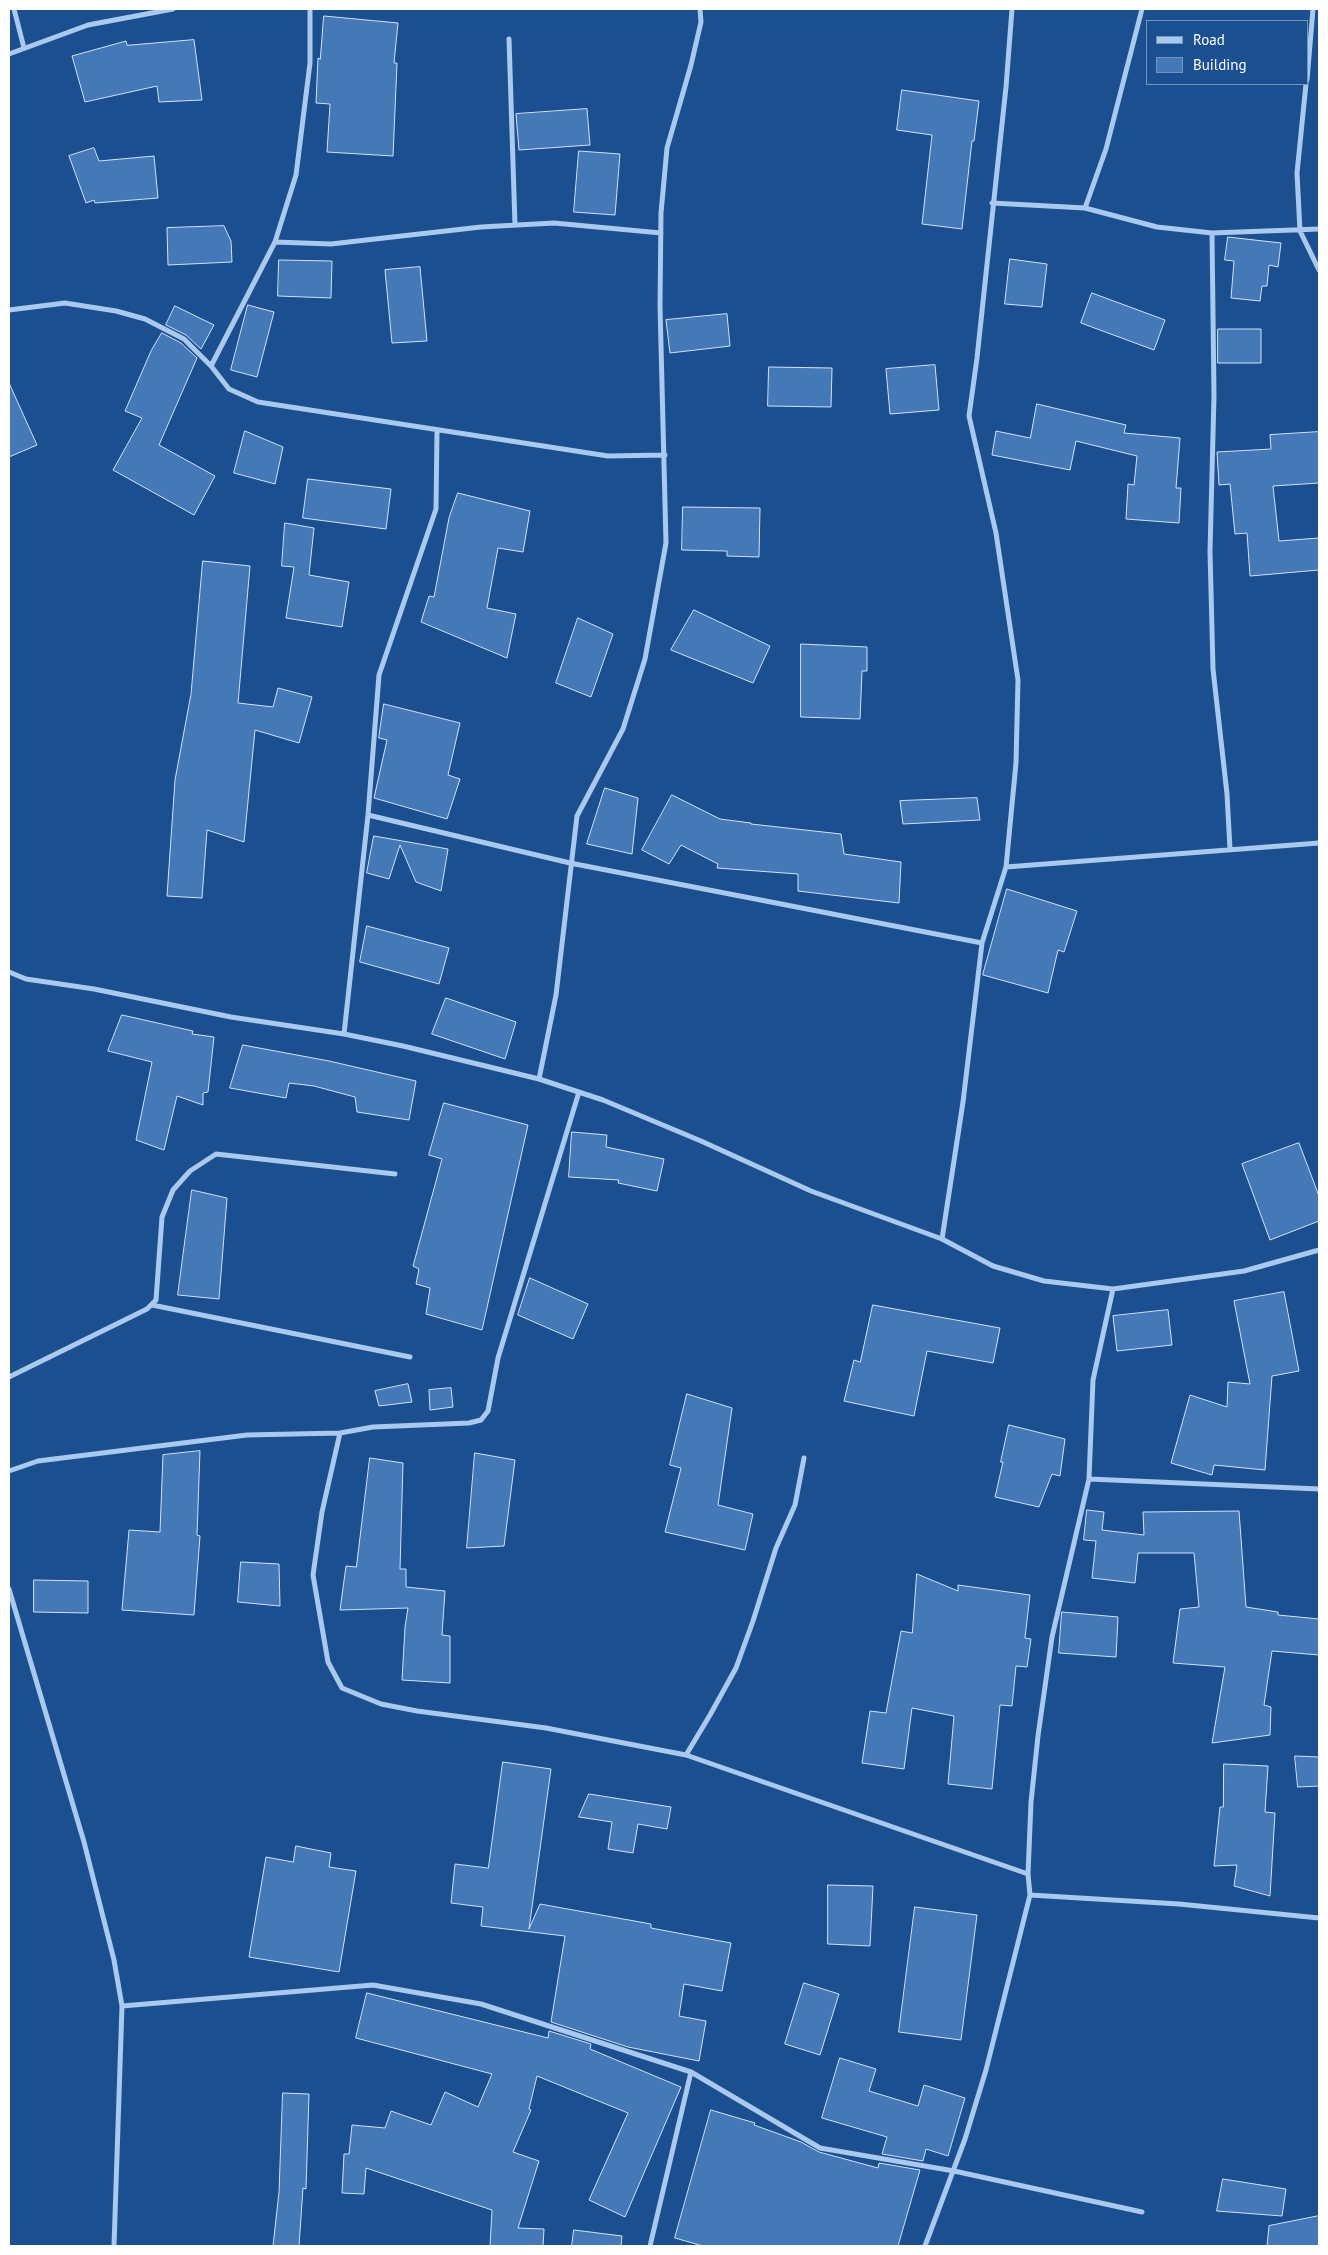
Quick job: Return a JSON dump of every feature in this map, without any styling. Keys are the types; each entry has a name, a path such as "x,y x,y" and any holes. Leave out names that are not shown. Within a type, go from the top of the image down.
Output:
{"street":[{"path":"14,9 24,48"},
{"path":"9,54 88,25 173,9"},
{"path":"211,366 275,242 296,175 310,63 310,9"},
{"path":"538,1079 556,995 577,816 623,729 644,659 666,543 665,455 662,419 661,233 667,148 691,66 701,22 700,9"},
{"path":"942,1238 963,1102 982,943 1006,867 1016,763 1018,680 996,533 969,416 1006,87 1012,9"},
{"path":"1085,208 1106,149 1142,9"},
{"path":"1308,70 1313,9"},
{"path":"510,38 515,226"},
{"path":"1307,85 1297,173 1300,230 1319,270"},
{"path":"992,203 1085,208 1158,227 1212,233 1319,228"},
{"path":"275,242 331,244 481,227 554,223 661,233"},
{"path":"1212,233 1214,396 1210,550 1212,669 1227,794 1230,849"},
{"path":"9,310 65,303 116,311 145,319 184,339 211,366 229,389 258,402 303,407 437,431 608,456 665,455"},
{"path":"344,1034 368,816 379,675 436,509 437,431"},
{"path":"368,816 570,863 982,943"},
{"path":"1006,867 1319,843"},
{"path":"9,972 26,979 94,989 231,1017 344,1034 403,1046 538,1079 579,1092 701,1141 811,1191 942,1238 993,1266 1044,1281 1113,1289 1244,1272 1319,1250"},
{"path":"9,1471 38,1461 246,1435 340,1434 373,1427 469,1423 482,1420 488,1411 498,1358 579,1092"},
{"path":"9,1377 152,1305 156,1300 162,1217 173,1190 190,1170 216,1154 396,1174"},
{"path":"926,2246 954,2171 986,2070 1030,1895 1028,1874 1031,1802 1052,1638 1089,1479 1093,1380 1113,1289"},
{"path":"152,1305 410,1357"},
{"path":"340,1434 322,1512 313,1575 328,1662 342,1688 381,1704 417,1711 546,1728 686,1755 1028,1874"},
{"path":"686,1755 736,1668 776,1548 795,1505 804,1458"},
{"path":"1089,1479 1319,1489"},
{"path":"9,1589 84,1842 114,1960 122,2006 114,2246"},
{"path":"1030,1895 1179,1904 1319,1918"},
{"path":"122,2006 373,1985 481,2004 691,2072 820,2148 954,2171 1142,2212"},
{"path":"650,2246 691,2072"}],"building":[{"path":"324,16 398,23 394,63 397,63 393,156 327,152 330,104 316,103 318,58 320,59"},
{"path":"194,40 202,100 159,102 157,86 85,102 72,56 126,41 127,45"},
{"path":"902,90 979,101 974,141 972,141 962,229 922,224 932,135 897,130"},
{"path":"587,109 590,145 519,150 516,114"},
{"path":"94,148 99,161 154,156 158,198 95,203 94,200 86,203 69,156"},
{"path":"579,151 620,154 615,215 574,212"},
{"path":"224,226 231,241 232,262 168,265 167,228"},
{"path":"1228,237 1281,243 1278,267 1269,265 1267,286 1262,286 1260,301 1231,298 1234,261 1225,260"},
{"path":"1010,259 1047,264 1042,307 1005,304"},
{"path":"279,260 332,261 331,298 278,296"},
{"path":"420,267 427,341 392,343 385,270"},
{"path":"1092,293 1165,320 1154,350 1081,323"},
{"path":"248,305 274,312 257,377 231,370"},
{"path":"175,306 214,325 201,349 186,335 166,325"},
{"path":"727,314 730,346 670,353 666,320"},
{"path":"1218,329 1261,329 1261,363 1218,363"},
{"path":"162,333 181,343 197,358 159,445 215,476 194,515 113,470 142,418 125,411 151,351"},
{"path":"935,365 939,410 890,414 886,369"},
{"path":"769,367 832,368 831,407 768,406"},
{"path":"9,383 37,445 9,457"},
{"path":"1037,404 1126,425 1124,433 1180,438 1176,488 1181,488 1179,523 1126,519 1128,484 1134,485 1137,456 1076,441 1070,470 992,455 996,431 1030,438"},
{"path":"245,431 283,447 275,484 234,473"},
{"path":"1319,432 1319,483 1273,486 1279,541 1319,538 1319,570 1250,576 1247,533 1235,534 1230,484 1219,485 1217,452 1271,449 1270,435"},
{"path":"308,479 391,489 386,529 303,518"},
{"path":"458,493 530,511 523,552 498,548 487,608 516,614 507,658 421,622 429,596 434,597 449,518"},
{"path":"683,507 760,508 759,557 727,556 727,551 682,550"},
{"path":"285,523 314,528 309,575 349,582 342,627 286,618 294,567 282,566"},
{"path":"203,561 250,566 238,703 273,707 278,688 312,697 299,743 255,730 244,842 207,830 202,898 167,896 175,780 191,694"},
{"path":"694,610 770,646 753,683 671,650"},
{"path":"578,618 613,634 591,697 556,683"},
{"path":"801,644 867,647 867,671 862,671 860,719 801,717"},
{"path":"384,704 460,723 448,775 460,779 447,819 374,798 387,740 379,738"},
{"path":"605,788 638,798 632,854 587,844"},
{"path":"672,795 720,819 841,834 844,854 901,862 899,903 798,891 798,874 717,868 718,864 681,845 669,864 642,850"},
{"path":"977,798 980,820 903,824 900,801"},
{"path":"374,836 448,849 441,891 416,882 400,845 389,879 367,873"},
{"path":"1007,889 1077,911 1064,952 1058,950 1048,993 983,975"},
{"path":"367,926 449,948 439,984 360,962"},
{"path":"446,998 516,1022 505,1059 432,1034"},
{"path":"122,1015 193,1031 192,1034 214,1037 208,1092 203,1093 203,1105 177,1096 164,1150 136,1140 152,1062 108,1051"},
{"path":"243,1045 329,1061 416,1081 409,1120 357,1112 355,1097 314,1086 289,1083 286,1098 230,1088"},
{"path":"444,1103 528,1125 482,1330 426,1314 430,1288 416,1284 419,1269 413,1266 442,1159 429,1155"},
{"path":"572,1132 607,1135 606,1147 664,1159 657,1191 618,1183 619,1180 569,1177"},
{"path":"1299,1143 1319,1196 1319,1221 1270,1240 1242,1164"},
{"path":"192,1190 227,1198 219,1299 178,1295"},
{"path":"530,1278 588,1304 573,1339 518,1315"},
{"path":"1284,1292 1299,1371 1272,1376 1265,1470 1214,1465 1212,1475 1171,1463 1190,1395 1227,1407 1228,1382 1250,1384 1234,1301"},
{"path":"873,1305 1000,1328 993,1363 927,1351 914,1416 844,1401 854,1360 860,1362"},
{"path":"1168,1310 1172,1345 1117,1351 1113,1316"},
{"path":"408,1384 412,1402 379,1406 375,1391"},
{"path":"451,1388 453,1407 430,1410 429,1390"},
{"path":"687,1394 732,1408 718,1505 753,1514 745,1550 665,1532 681,1468 670,1465"},
{"path":"1009,1425 1065,1439 1060,1476 1052,1474 1039,1507 995,1497"},
{"path":"200,1451 197,1535 200,1536 194,1615 122,1610 129,1530 160,1532 163,1455"},
{"path":"475,1453 515,1460 504,1546 467,1548"},
{"path":"370,1458 403,1463 400,1569 406,1569 406,1587 445,1591 442,1635 450,1636 450,1683 402,1680 408,1608 340,1610 346,1566 356,1567"},
{"path":"1087,1510 1104,1512 1102,1530 1144,1535 1143,1512 1239,1511 1246,1607 1278,1612 1278,1615 1319,1619 1319,1655 1272,1651 1264,1705 1271,1707 1270,1735 1212,1743 1225,1667 1173,1663 1180,1609 1199,1607 1194,1553 1138,1553 1135,1583 1092,1578 1096,1541 1084,1540"},
{"path":"241,1562 279,1564 280,1606 238,1602"},
{"path":"917,1574 958,1591 958,1585 1030,1595 1025,1638 1031,1639 1027,1667 1016,1666 1012,1706 1000,1705 992,1789 948,1784 954,1716 912,1708 904,1769 862,1763 870,1711 886,1713 901,1631 912,1633"},
{"path":"34,1580 88,1581 88,1613 34,1612"},
{"path":"1062,1612 1118,1617 1116,1657 1059,1653"},
{"path":"1295,1756 1319,1757 1319,1786 1298,1787"},
{"path":"503,1762 551,1769 529,1929 540,1904 651,1924 651,1928 731,1943 722,1991 684,1984 679,2016 706,2021 699,2061 628,2047 551,2022 565,1936 481,1926 483,1907 451,1903 455,1864 488,1868"},
{"path":"1224,1764 1268,1766 1265,1812 1275,1813 1270,1896 1234,1886 1237,1865 1214,1866 1220,1807 1223,1807"},
{"path":"589,1794 671,1807 667,1829 638,1824 633,1853 608,1849 612,1822 579,1817"},
{"path":"296,1846 331,1853 329,1867 356,1871 339,1972 249,1957 266,1857 293,1862"},
{"path":"828,1885 873,1886 870,1946 828,1944"},
{"path":"915,1907 977,1915 961,2040 899,2032"},
{"path":"804,1983 839,1994 820,2055 785,2044"},
{"path":"367,1993 548,2038 549,2031 591,2044 590,2049 681,2087 625,2217 589,2200 628,2113 537,2076 529,2109 531,2110 513,2152 539,2161 518,2228 544,2229 543,2246 490,2246 492,2210 366,2168 364,2194 342,2193 344,2154 349,2154 352,2125 385,2128 391,2111 431,2125 445,2092 478,2107 492,2074 356,2038"},
{"path":"840,2058 876,2069 869,2091 918,2106 924,2085 965,2098 948,2156 926,2149 923,2161 882,2154 887,2137 822,2118"},
{"path":"283,2093 309,2094 306,2189 303,2188 299,2246 273,2246 279,2192"},
{"path":"711,2110 755,2123 754,2125 801,2142 819,2152 878,2168 879,2163 920,2170 898,2246 703,2246 675,2238"},
{"path":"1223,2179 1286,2189 1282,2216 1217,2211"},
{"path":"1319,2216 1319,2246 1267,2246 1269,2226"},
{"path":"574,2230 622,2236 621,2246 572,2246"}]}
